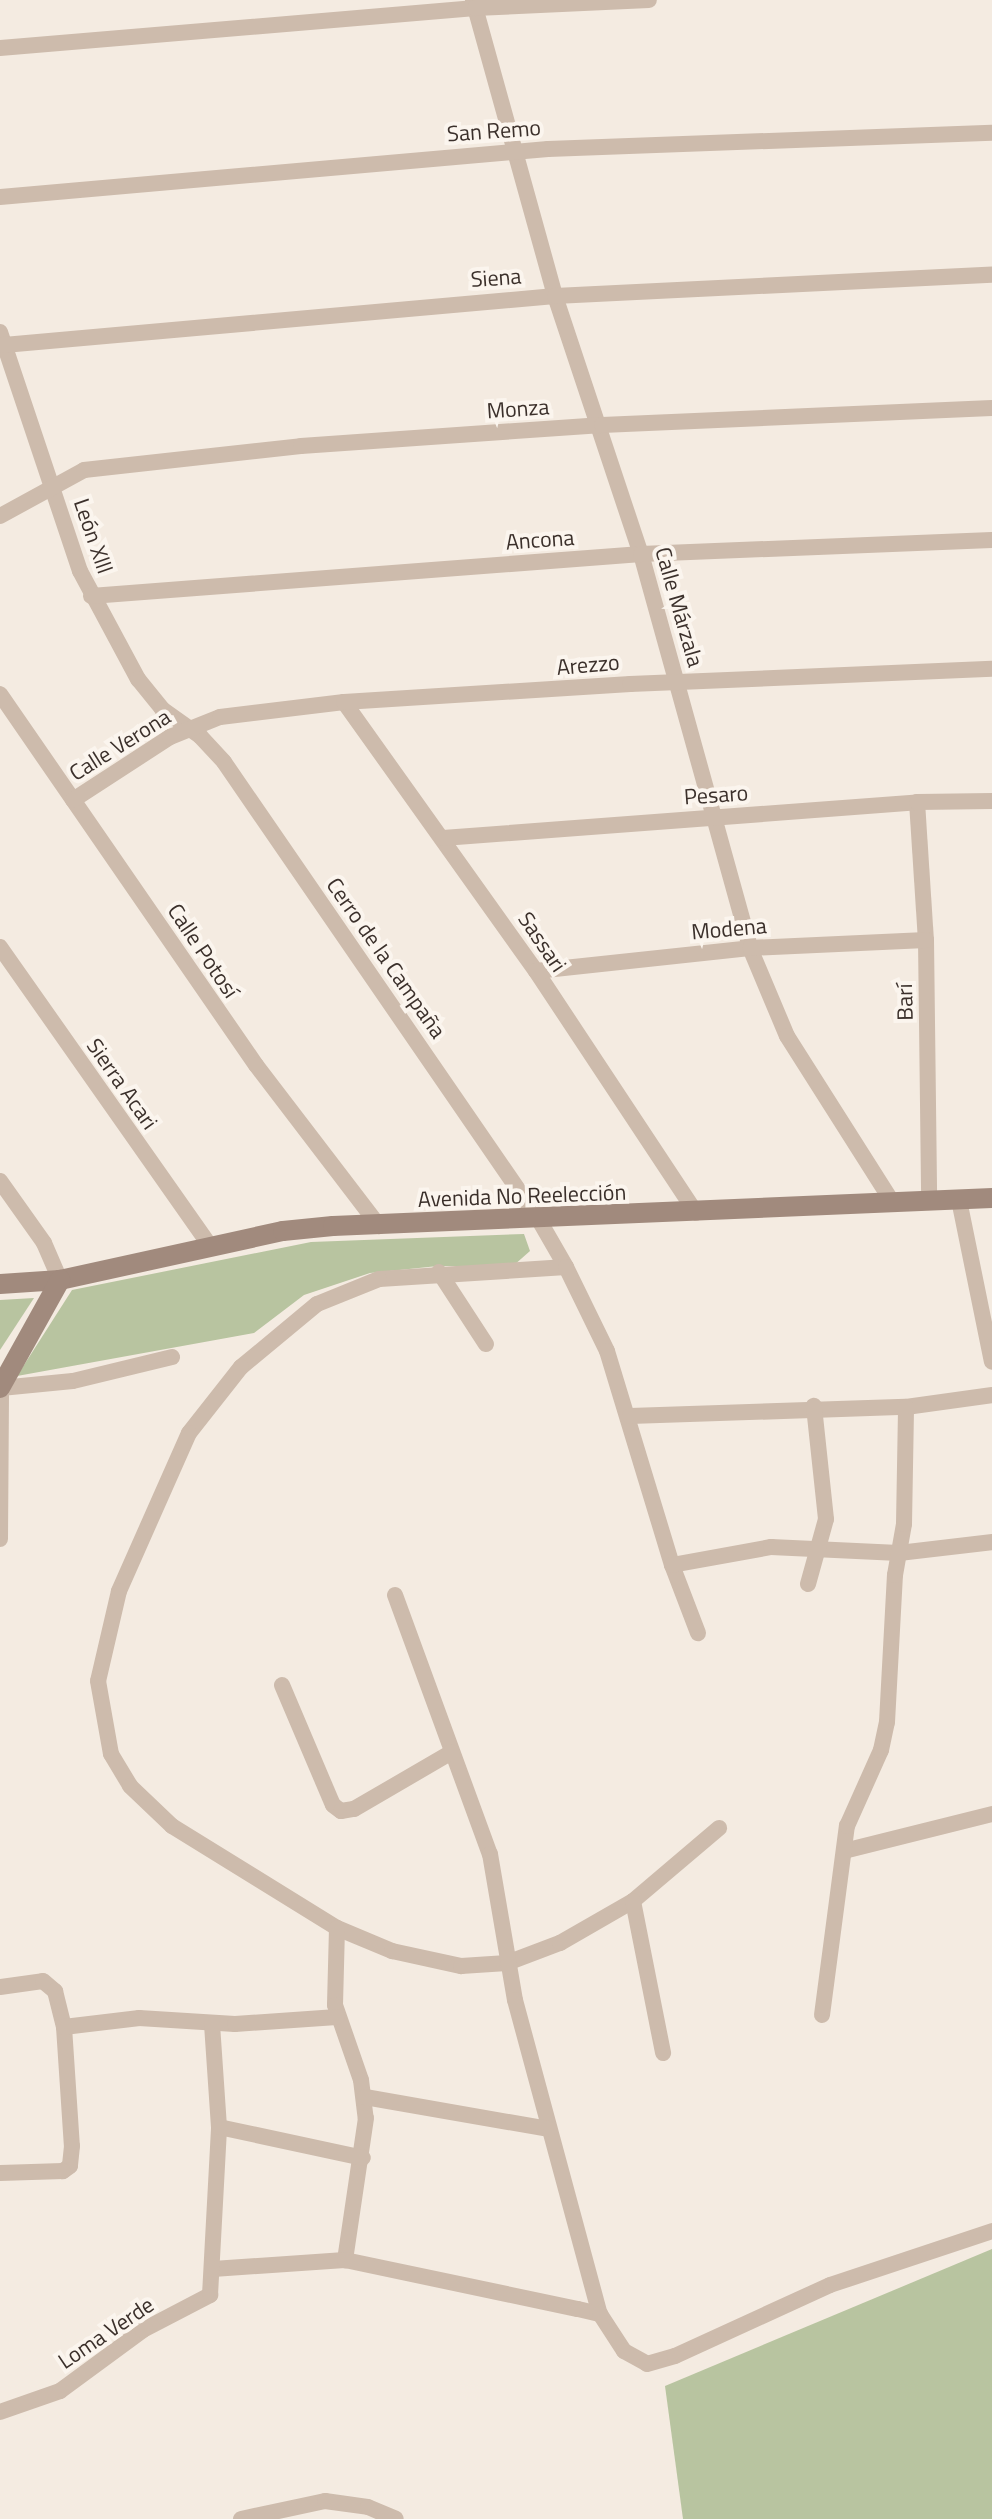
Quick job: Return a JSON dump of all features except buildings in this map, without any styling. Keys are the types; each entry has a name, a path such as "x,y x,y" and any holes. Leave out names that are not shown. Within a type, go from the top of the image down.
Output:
{"street":[{"path":"0,48 474,4 649,0"},
{"name":"Calle Márzala","path":"474,4 555,296 602,425 679,683 750,948 787,1036 893,1203"},
{"name":"San Remo","path":"0,197 517,151 992,133"},
{"name":"Siena","path":"2,338 555,296 992,275"},
{"name":"León Xlll","path":"2,338 91,596 152,697 189,728"},
{"name":"Monza","path":"0,516 84,470 301,446 602,425 992,408"},
{"name":"Ancona","path":"91,596 641,554 992,540"},
{"name":"Arezzo","path":"189,728 220,717 344,702 992,669"},
{"name":"Calle Potosí","path":"0,694 256,1065 379,1226"},
{"name":"Sassari","path":"344,702 536,971 696,1213"},
{"name":"Calle Verona","path":"73,800 189,728"},
{"name":"Cerro de la Campaña","path":"189,728 224,762 539,1220 566,1267 596,1321 630,1416 672,1565 698,1633"},
{"name":"Pesaro","path":"443,838 917,802 992,801"},
{"name":"Barí","path":"917,802 926,940 929,1201"},
{"name":"Modena","path":"536,971 750,948 926,940"},
{"name":"Sierra Acari","path":"0,947 210,1246"},
{"path":"0,1181 44,1243 60,1280 1,1388 0,1539"},
{"name":"Avenida No Reelección","path":"0,1284 60,1280 283,1231 992,1198"},
{"path":"959,1200 992,1362"},
{"path":"566,1267 439,1272 379,1279 342,1290 291,1323 232,1378 189,1433 170,1467 119,1591 100,1662 106,1741 143,1801 172,1826 337,1928 428,1962 507,1963 560,1943 633,1901 719,1828"},
{"path":"439,1272 486,1344"},
{"path":"1,1388 73,1381 172,1357"},
{"path":"630,1416 814,1406 906,1407 992,1395"},
{"path":"808,1584 826,1519 825,1479 814,1406"},
{"path":"822,2015 847,1826 881,1750 887,1722 906,1407"},
{"path":"672,1565 749,1549 819,1547 899,1553 992,1542"},
{"path":"395,1595 490,1854 507,1963 548,2129 600,2314 631,2358 658,2362 830,2285 992,2231"},
{"path":"282,1685 333,1805 341,1811 354,1809 452,1752"},
{"path":"844,1851 992,1814"},
{"path":"633,1901 663,2053"},
{"path":"337,1928 337,2017 365,2097 363,2158 345,2260"},
{"path":"0,1987 48,1983 57,1996 64,2027 72,2146 67,2169 0,2173"},
{"path":"64,2027 139,2018 212,2024 337,2017"},
{"path":"212,2024 219,2127 213,2269 345,2260 600,2314"},
{"path":"365,2097 548,2129"},
{"path":"219,2127 363,2158"},
{"name":"Loma Verde","path":"0,2412 60,2391 143,2330 206,2298 213,2269"},
{"path":"241,2519 300,2503 396,2519"}],"green space":[{"path":"524,1234 530,1251 513,1266 438,1266 370,1273 304,1295 254,1333 17,1376 72,1290 311,1242"},
{"path":"34,1298 0,1350 0,1300"},
{"path":"992,2249 992,2519 683,2519 665,2386"}]}
